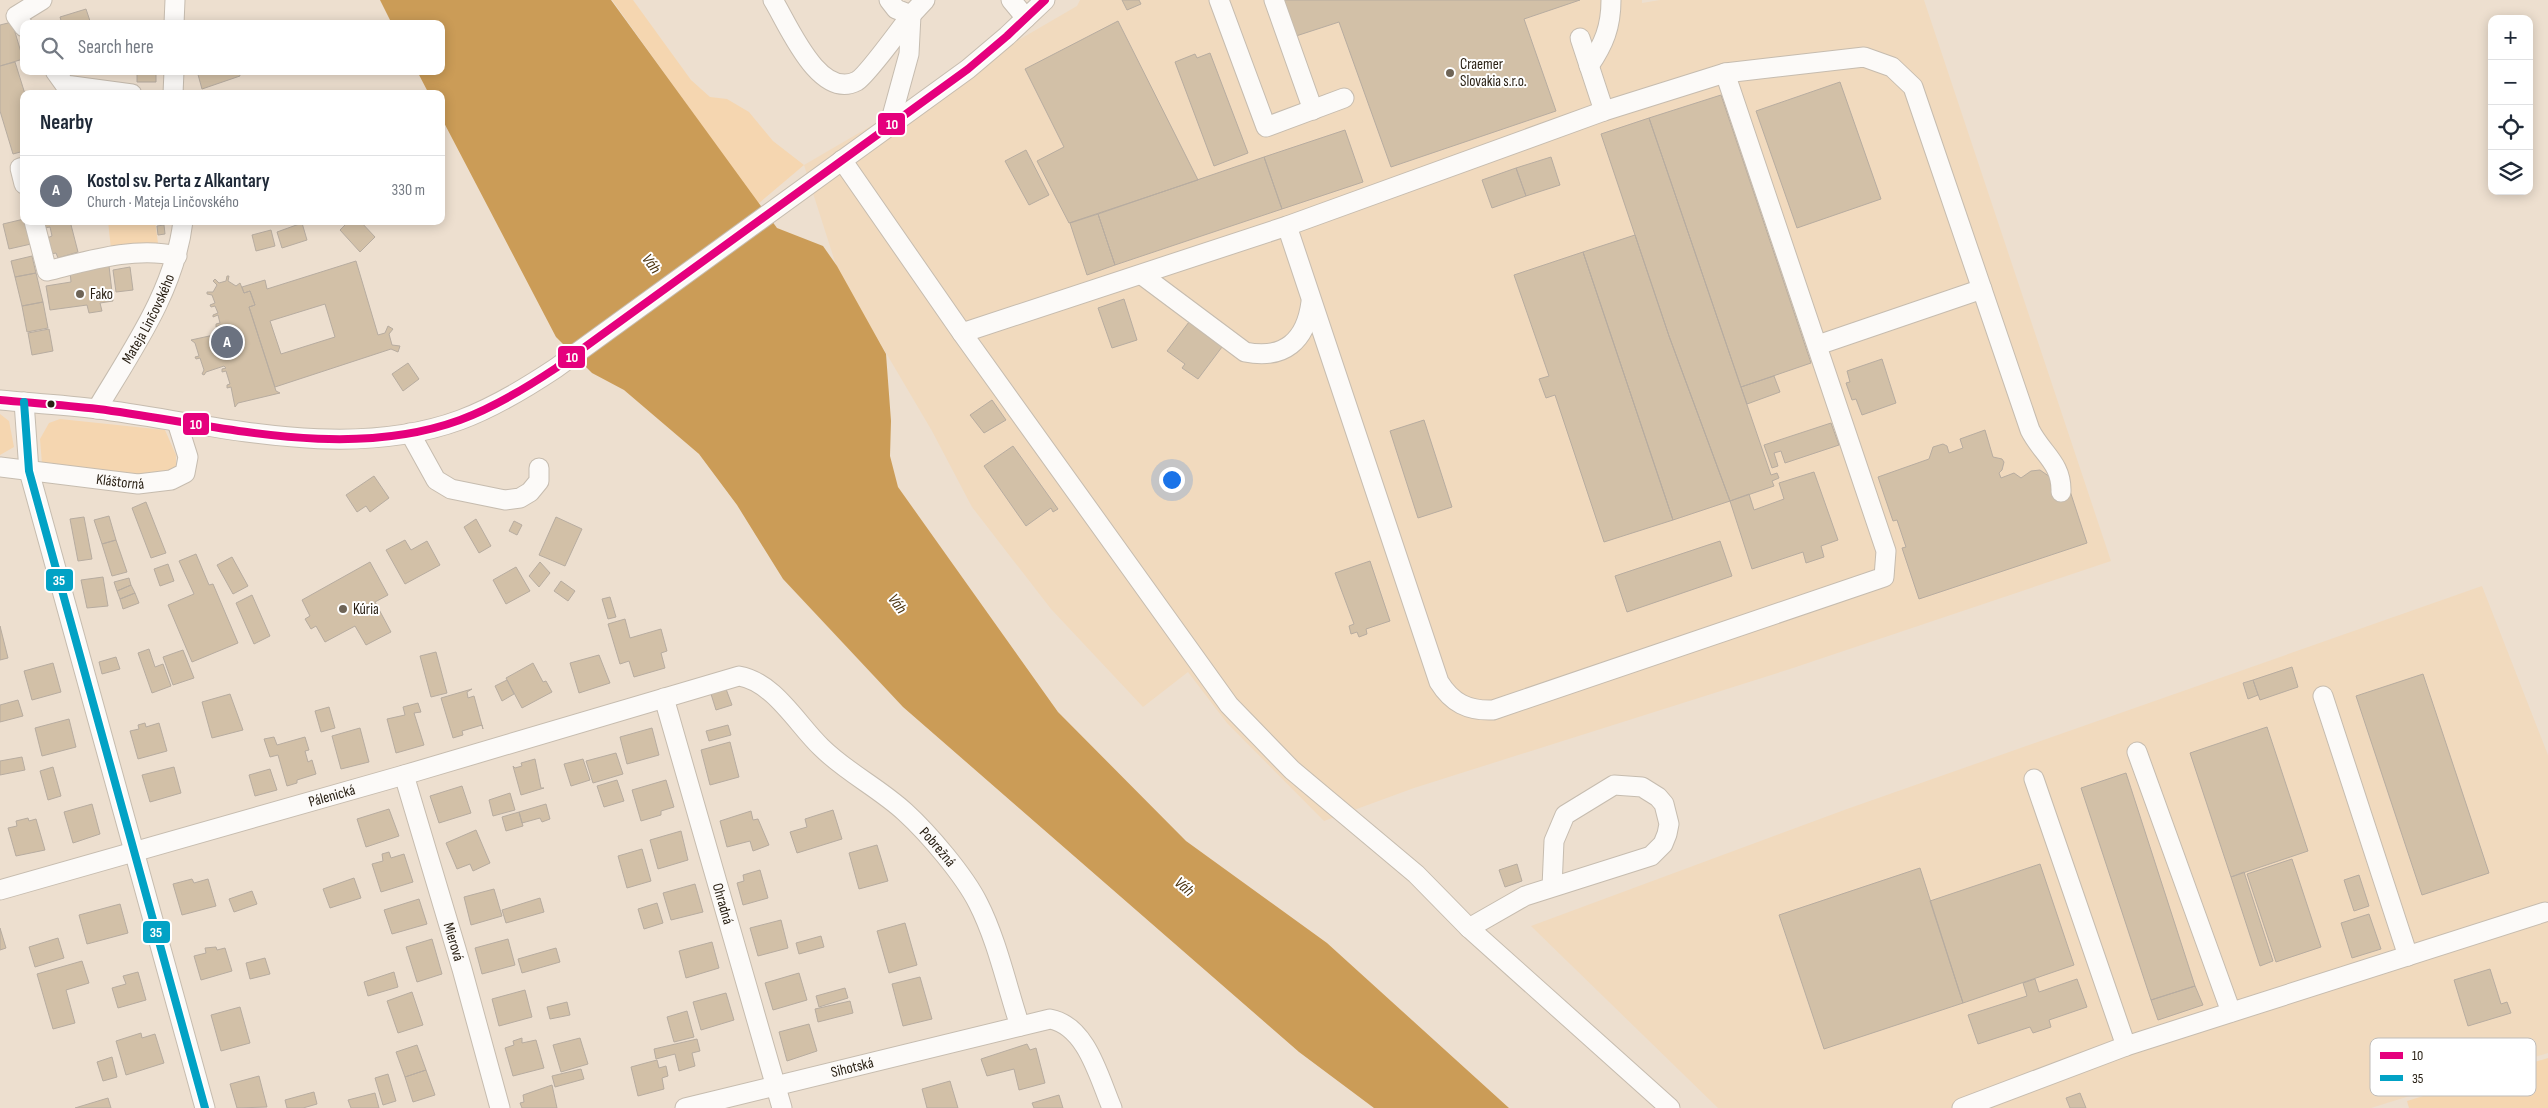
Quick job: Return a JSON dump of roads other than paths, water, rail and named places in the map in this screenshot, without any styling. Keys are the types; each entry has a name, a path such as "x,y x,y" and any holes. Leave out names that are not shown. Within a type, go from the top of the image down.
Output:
{"street":[{"path":"22,20 42,0"},
{"path":"174,20 175,0"},
{"path":"773,0 811,64 823,77 844,85 858,80 925,0"},
{"path":"889,0 896,9 911,15"},
{"path":"1010,0 1026,18"},
{"path":"0,400 97,409 177,422 312,437 364,438 410,433 454,422 486,409 530,386 556,368 968,69 1045,0"},
{"path":"1219,0 1266,127 1344,98"},
{"path":"1274,0 1313,110"},
{"path":"1589,66 1607,34 1611,20 1611,0"},
{"path":"889,127 909,54 911,15"},
{"path":"1580,38 1604,111"},
{"path":"962,333 1287,226 1604,111 1725,73 1864,57 1892,67 1913,87 2030,430 2058,470 2061,479 2061,492"},
{"path":"1287,226 1439,682 1456,703 1480,711 1493,710 1884,577 1886,551 1725,73"},
{"path":"58,75 64,85 102,90"},
{"path":"173,90 174,75"},
{"path":"842,160 962,333 1229,705 1292,770 1416,874 1469,928 1670,1108"},
{"path":"35,225 47,271 95,259 131,254 157,251 177,256"},
{"name":"Mateja Linčovského","path":"97,409 157,306 177,256 182,225"},
{"path":"1142,275 1245,352 1263,355 1289,346 1300,336 1309,317 1311,302"},
{"path":"1818,345 1982,289"},
{"path":"24,402 29,471 205,1108"},
{"name":"Kláštorná","path":"0,468 138,484 171,480 185,473 188,457 177,422"},
{"path":"410,433 436,480 451,489 505,500 520,498 530,492 539,482 538,468"},
{"name":"Pobrežná","path":"664,698 732,677 747,678 765,688 837,762 904,811 959,874 979,904 1020,1026"},
{"path":"2323,696 2408,956"},
{"name":"Pálenická","path":"0,890 404,775 664,698"},
{"name":"Ohradná","path":"664,698 782,1108"},
{"path":"2137,752 2231,1012"},
{"name":"Mierová","path":"404,775 462,969 500,1108"},
{"path":"2034,779 2126,1046"},
{"path":"1469,928 1525,896 1651,856 1656,852 1667,834 1669,824 1668,813 1658,797 1642,787 1614,785 1565,815 1554,841 1552,887"},
{"path":"1962,1108 2126,1046 2545,912"},
{"path":"1020,1026 1050,1019 1068,1026 1085,1045 1112,1108"},
{"name":"Sihotská","path":"685,1108 1020,1026"}],"water":[{"name":"Váh","path":"380,0 611,0 777,228 823,246 837,266 886,354 891,421 890,456 898,487 1058,712 1186,841 1327,943 1509,1108 1374,1108 1299,1052 903,707 783,579 737,505 699,454 624,390 592,373 556,337 445,125 445,90 427,90 419,75 445,75 445,20 390,20"}],"place":[{"name":"Craemer Slovakia s.r.o.","path":"1450,73"},
{"name":"Fako","path":"80,294"},
{"name":"Kostol sv. Perta z Alkantary","path":"227,342"},
{"name":"Kúria","path":"343,609"}]}
